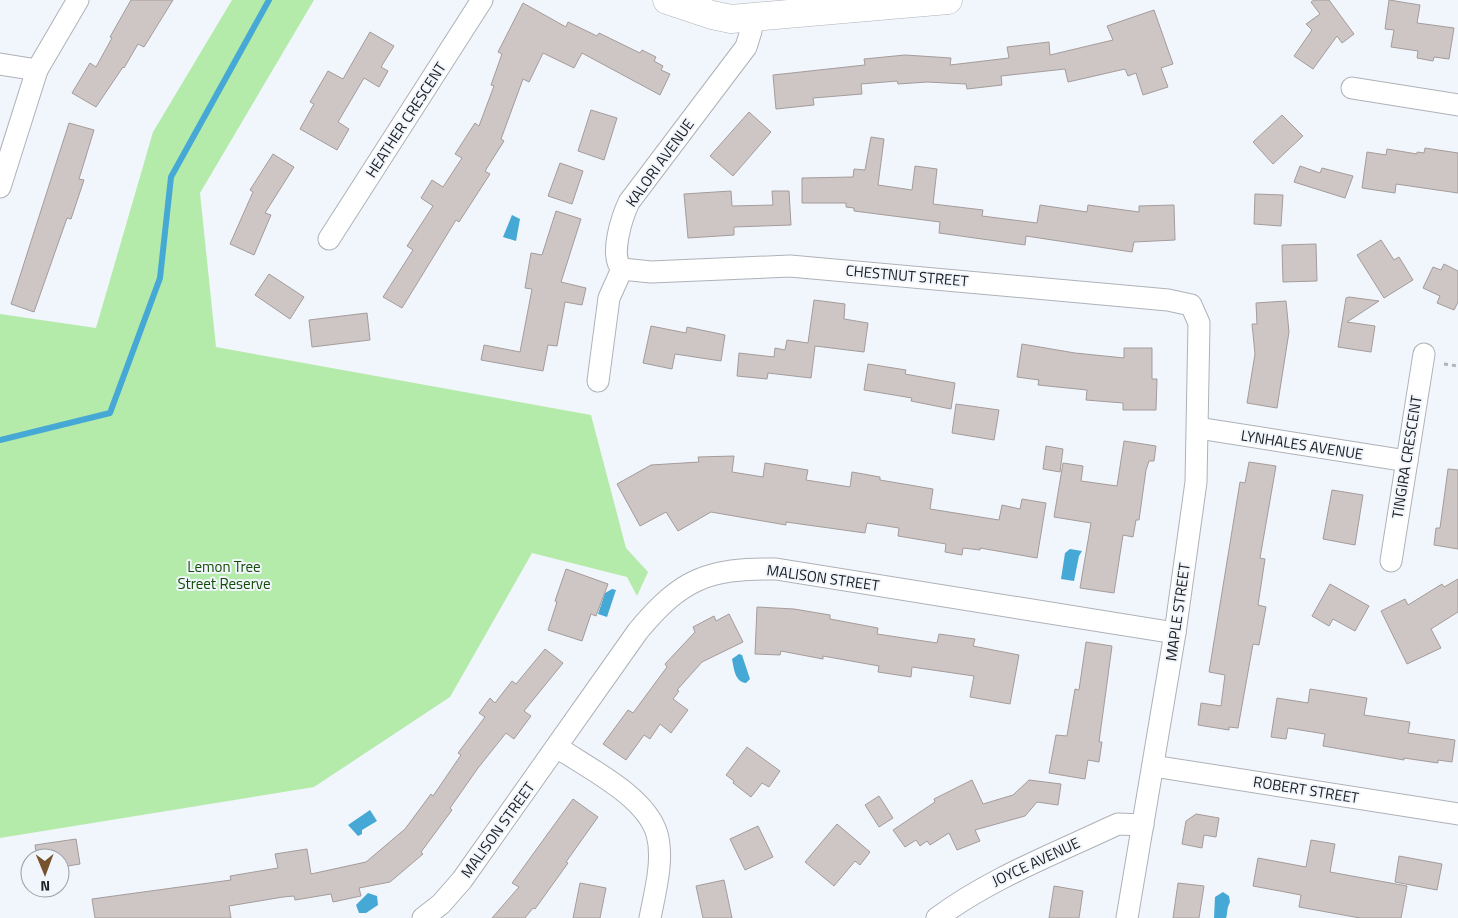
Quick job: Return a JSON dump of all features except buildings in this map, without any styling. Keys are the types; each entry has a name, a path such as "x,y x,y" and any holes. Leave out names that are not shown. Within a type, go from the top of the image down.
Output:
{"street":[{"path":"0,187 38,70 78,0"},
{"name":"HEATHER CRESCENT","path":"329,240 482,0"},
{"path":"667,0 722,18 750,18 948,0"},
{"name":"KALORI AVENUE","path":"622,269 617,265 616,255 622,221 629,202 746,47 751,31 750,18"},
{"path":"0,64 38,70"},
{"path":"1352,88 1458,105"},
{"name":"CHESTNUT STREET","path":"622,269 651,272 790,266 1158,299 1191,305"},
{"path":"598,381 609,298 622,269"},
{"name":"MAPLE STREET","path":"1127,918 1154,766 1196,482 1199,323 1191,305"},
{"name":"TINGIRA CRESCENT","path":"1391,561 1424,354"},
{"name":"LYNHALES AVENUE","path":"1198,428 1406,461"},
{"name":"MALISON STREET","path":"423,918 441,904 462,880 638,631 660,605 686,585 716,573 746,569 776,569 1175,632"},
{"path":"557,748 635,800 649,815 657,835 659,857 650,918"},
{"name":"ROBERT STREET","path":"1154,766 1458,814"},
{"name":"JOYCE AVENUE","path":"937,918 987,886 1118,824 1142,826"}],"green space":[{"name":"Lemon Tree Street Reserve","path":"232,0 314,0 200,193 216,347 591,415 626,548 648,572 637,596 627,577 532,553 450,697 314,787 0,838 0,314 96,328 153,132"}],"water":[{"path":"512,215 520,219 516,241 503,237"},
{"path":"1070,549 1082,551 1079,556 1074,581 1061,579 1065,553"},
{"path":"612,589 616,590 607,617 598,614 605,593"},
{"path":"739,654 742,655 750,679 746,683 737,678 734,671 732,659"},
{"path":"370,810 377,821 362,830 362,834 358,836 348,825"},
{"path":"1223,892 1229,896 1230,902 1226,918 1214,918 1215,897"},
{"path":"368,893 377,896 378,905 366,913 359,913 356,905"}],"waterway":[{"path":"0,440 110,413 160,278 171,177 269,0"}]}
